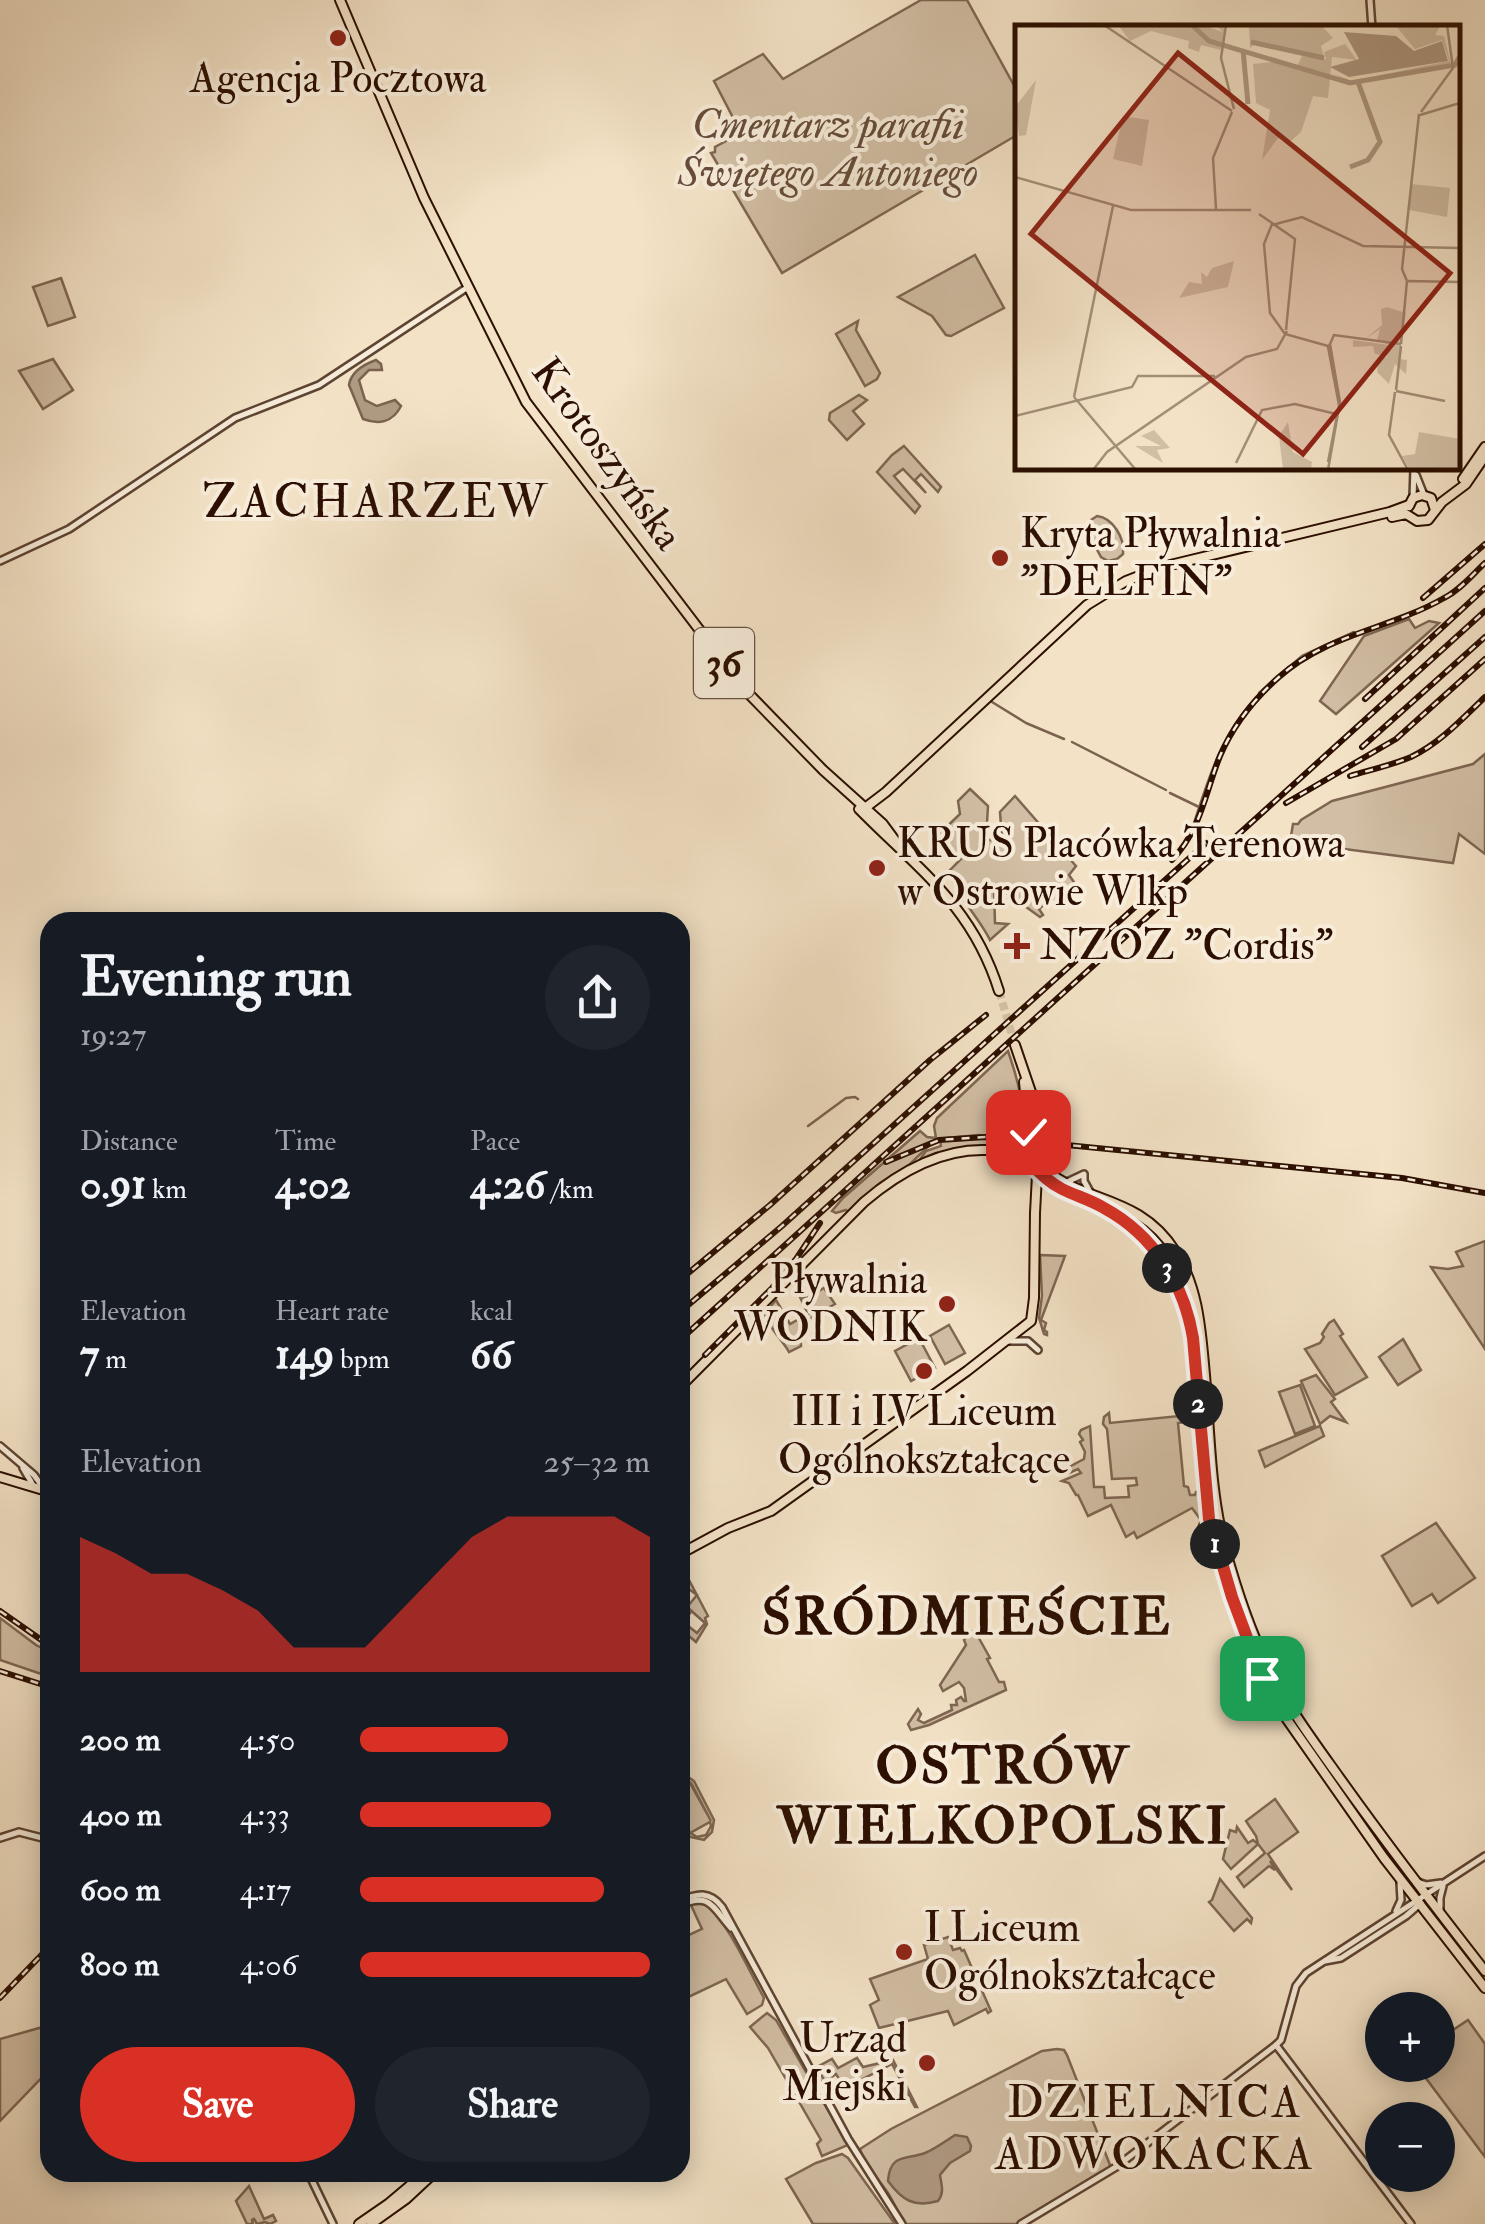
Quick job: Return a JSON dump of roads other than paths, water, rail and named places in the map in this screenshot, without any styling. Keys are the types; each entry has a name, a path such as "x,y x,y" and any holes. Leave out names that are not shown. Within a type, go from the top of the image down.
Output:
{"main road":[{"name":"Krotoszyńska","path":"340,0 424,198 532,411 746,692 944,892 982,947 998,991"},
{"path":"865,810 1086,605 1117,586 1162,568 1390,512 1411,501 1444,496 1458,485 1485,447"},
{"path":"1079,613 1164,572 1392,516 1410,515 1424,521 1466,484 1485,456"},
{"path":"1427,497 1435,510"},
{"path":"1410,515 1411,501"},
{"path":"690,1549 772,1511 1031,1321 1039,1168 1034,1106 1015,1045"},
{"path":"1023,1072 1039,1168"},
{"path":"690,1378 851,1214 886,1184 946,1154 1014,1149 1023,1142 1030,1126"},
{"path":"1007,1151 1109,1210 1139,1233 1163,1261 1179,1289 1193,1338 1207,1508 1217,1552 1249,1647 1267,1688 1296,1733 1394,1872 1485,1988"},
{"path":"1037,1191 1046,1185 1062,1185 1119,1203 1148,1221 1169,1242 1184,1266 1200,1317 1220,1526 1256,1641 1296,1716 1425,1896 1485,1971"},
{"path":"0,1477 40,1489"},
{"path":"358,2224 414,2182"},
{"path":"371,2224 424,2182"}],"street":[{"path":"1370,0 1372,25"},
{"path":"0,561 69,530 243,414 321,384 468,287"},
{"path":"1411,501 1414,470"},
{"path":"1415,470 1427,497"},
{"path":"1062,1185 1084,1174 1090,1192"},
{"path":"1008,1341 1025,1340 1038,1350"},
{"path":"0,1446 40,1484"},
{"path":"14,1481 22,1475 22,1466"},
{"path":"1207,1508 1206,1522 1198,1538 1208,1541 1217,1552"},
{"path":"0,1838 14,1832 40,1837"},
{"path":"1322,1962 1341,1958 1406,1916 1425,1896 1485,1856"},
{"path":"1394,1872 1401,1894 1394,1914"},
{"path":"1412,1878 1424,1884 1444,1883"},
{"path":"1442,1917 1440,1898 1444,1883"},
{"path":"690,1900 714,1898 722,1907 859,2158 902,2224"},
{"path":"1021,2224 1116,2167 1276,2045 1303,1976 1394,1914 1418,1903"},
{"path":"1406,1916 1418,1914 1430,1919"},
{"path":"1276,2045 1411,2224"},
{"path":"313,2182 333,2224"}],"waterway":[{"path":"1259,693 1302,656 1354,632"},
{"path":"1193,826 1223,745 1253,701"},
{"path":"992,702 1026,723 1064,739"},
{"path":"1072,742 1166,790"},
{"path":"1170,793 1199,807"},
{"path":"808,1126 846,1098 858,1099"}],"tunnel":[{"path":"999,991 1015,1045"}],"railway":[{"path":"1423,598 1485,544"},
{"path":"1172,860 1196,824 1231,734 1270,685 1317,651 1450,595 1485,563"},
{"path":"1365,699 1485,588"},
{"path":"690,1331 1485,611"},
{"path":"1362,747 1485,637"},
{"path":"1286,803 1396,739 1485,659"},
{"path":"1350,776 1422,751 1485,697"},
{"path":"690,1304 782,1226 1206,843"},
{"path":"690,1272 986,1015"},
{"path":"886,1162 939,1140 986,1137 1402,1178 1485,1193"},
{"path":"705,1355 772,1288 820,1223"},
{"path":"0,1611 40,1639"},
{"path":"0,1671 40,1684"},
{"path":"0,1998 40,1956"}],"place":[{"name":"Agencja Pocztowa","path":"338,38"},
{"name":"Kryta Pływalnia \"DELFIN\"","path":"1000,558"},
{"name":"KRUS Placówka Terenowa w Ostrowie Wlkp","path":"877,868"},
{"name":"NZOZ \"Cordis\"","path":"1017,946"},
{"name":"Pływalnia WODNIK","path":"947,1304"},
{"name":"III i IV Liceum Ogólnokształcące","path":"924,1371"},
{"name":"I Liceum Ogólnokształcące","path":"904,1952"},
{"name":"Urząd Miejski","path":"927,2063"}],"district":[{"name":"ZACHARZEW","path":"376,502"},
{"name":"ŚRÓDMIEŚCIE","path":"967,1617"},
{"name":"OSTRÓW WIELKOPOLSKI","path":"1003,1796"},
{"name":"DZIELNICA ADWOKACKA","path":"1155,2129"}],"park label":[{"name":"Cmentarz parafii Świętego Antoniego","path":"828,149"}]}
